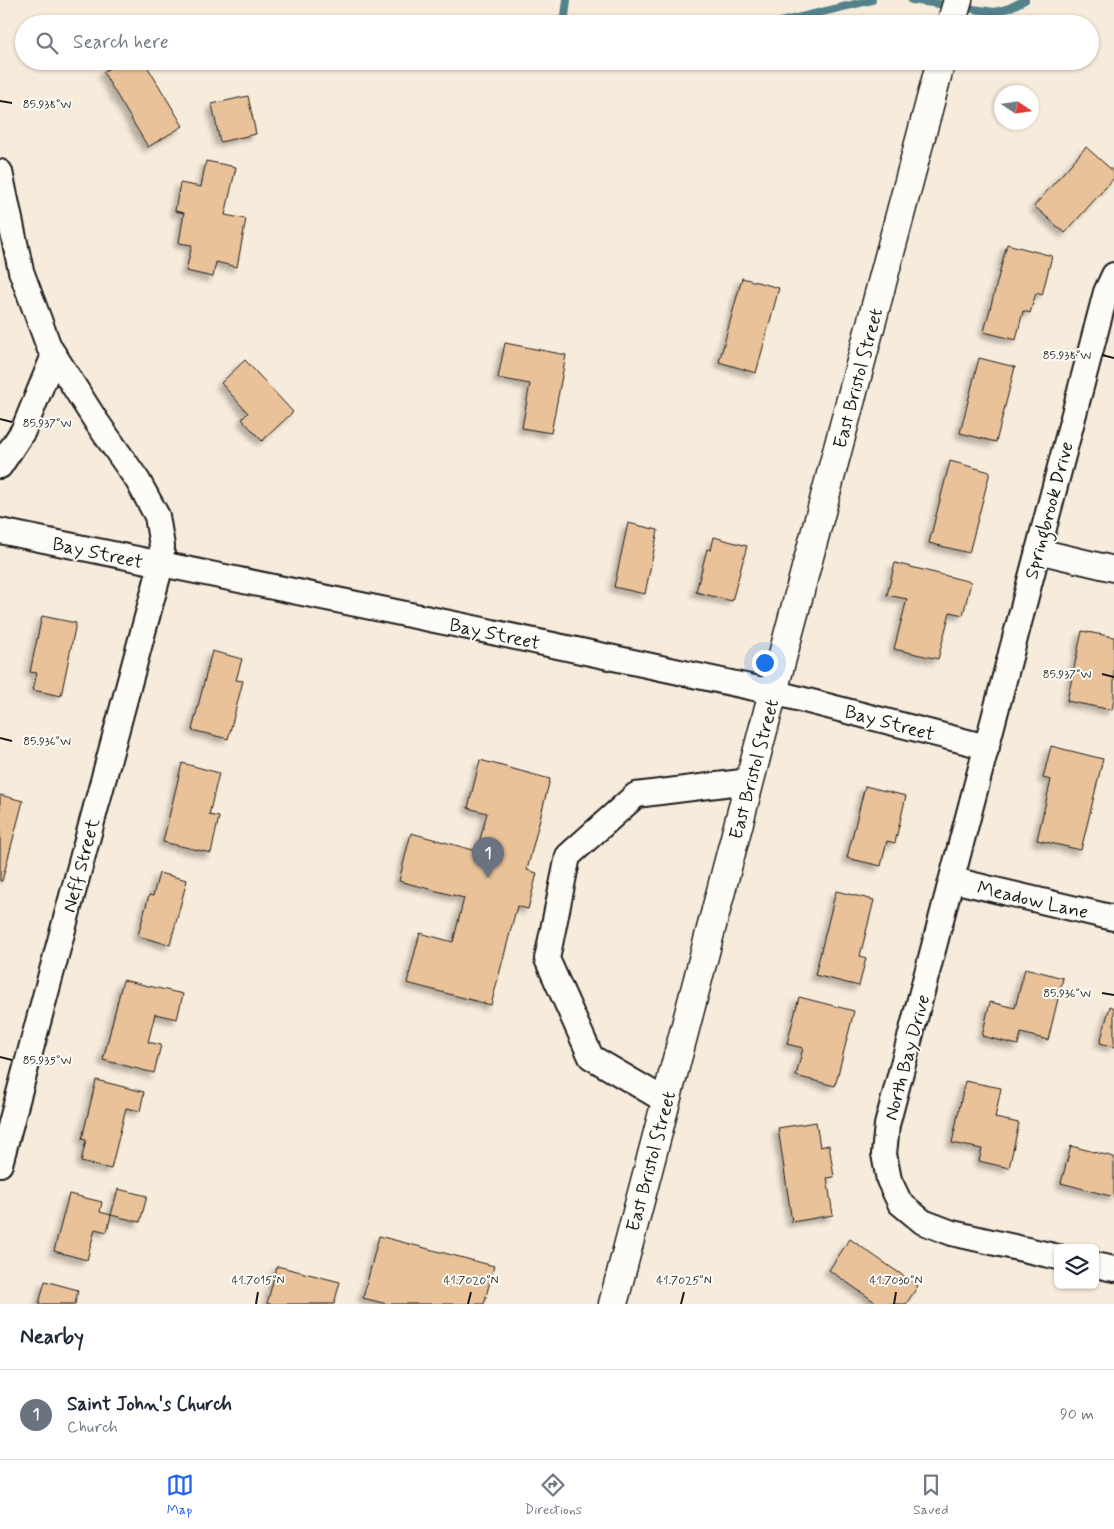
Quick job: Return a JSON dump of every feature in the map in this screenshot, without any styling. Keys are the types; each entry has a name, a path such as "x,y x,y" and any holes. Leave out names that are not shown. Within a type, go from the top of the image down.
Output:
{"main road":[{"path":"954,15 958,0"},
{"name":"East Bristol Street","path":"613,1304 939,70"}],"street":[{"name":"Neff Street","path":"0,172 20,271 49,347 96,421 138,481 158,516 162,546 161,565 0,1164"},
{"name":"Springbrook Drive","path":"987,747 1106,292 1114,275"},
{"path":"0,466 24,431 54,355"},
{"name":"Bay Street","path":"0,531 464,626 773,692 987,747"},
{"path":"1038,551 1114,569"},
{"name":"North Bay Drive","path":"987,747 887,1125 884,1154 889,1180 900,1203 923,1222 952,1233 1054,1256"},
{"path":"666,1102 591,1057 547,959 568,856 636,795 750,781"},
{"name":"Meadow Lane","path":"953,880 1114,918"},
{"path":"1099,1266 1114,1269"}],"building":[{"path":"106,70 149,70 183,126 148,147 103,72"},
{"path":"248,96 256,134 220,142 212,104"},
{"path":"1086,147 1114,172 1114,178 1065,233 1034,206"},
{"path":"206,161 236,167 225,215 246,219 237,267 216,262 213,277 186,271 192,245 179,243 184,213 175,211 180,183 201,187"},
{"path":"1007,244 1052,256 1042,295 1036,293 1030,313 1023,311 1016,340 984,332"},
{"path":"742,278 779,288 756,373 719,362"},
{"path":"505,343 566,355 551,433 522,428 530,384 498,378"},
{"path":"979,358 1015,367 996,442 960,433"},
{"path":"245,360 293,412 262,441 242,419 248,413 221,383"},
{"path":"950,461 990,472 969,553 929,543"},
{"path":"628,523 658,530 645,594 614,587"},
{"path":"714,537 747,546 732,601 696,592 707,549 711,550"},
{"path":"895,563 971,582 963,615 950,612 938,659 894,649 907,599 887,595"},
{"path":"42,616 76,623 61,696 33,690 37,673 30,672"},
{"path":"1082,631 1114,637 1114,699 1112,710 1067,701"},
{"path":"212,651 242,659 236,680 243,681 228,739 192,730"},
{"path":"1051,746 1103,759 1081,850 1037,840 1051,780 1043,778"},
{"path":"480,760 550,779 527,870 537,873 528,909 517,906 491,1005 407,983 420,933 453,942 464,898 399,881 411,833 477,851 487,813 468,808"},
{"path":"182,763 219,773 209,815 219,817 211,853 163,842"},
{"path":"865,786 906,796 895,843 887,841 881,866 847,858"},
{"path":"0,795 23,801 2,881 0,881"},
{"path":"159,873 187,880 170,945 138,936 149,895 153,896"},
{"path":"836,891 874,900 860,956 866,958 859,986 815,975"},
{"path":"1025,968 1063,978 1048,1040 1021,1033 1018,1045 982,1036 990,1002 1015,1008"},
{"path":"123,980 183,994 177,1019 155,1014 148,1042 161,1045 154,1073 103,1060"},
{"path":"799,997 854,1011 835,1086 796,1076 803,1048 787,1044"},
{"path":"1110,1006 1114,1008 1114,1047 1100,1043"},
{"path":"96,1080 144,1092 140,1111 126,1108 111,1169 81,1162 86,1140 82,1139"},
{"path":"965,1081 1001,1088 995,1118 1019,1123 1009,1168 979,1161 982,1149 952,1143"},
{"path":"816,1122 820,1147 829,1145 834,1177 827,1178 833,1215 792,1222 778,1128"},
{"path":"1071,1146 1114,1157 1114,1197 1061,1183"},
{"path":"118,1189 147,1196 140,1222 111,1215"},
{"path":"69,1194 102,1202 100,1212 111,1215 107,1232 95,1229 87,1260 54,1251"},
{"path":"379,1236 494,1266 484,1304 387,1304 363,1298"},
{"path":"850,1239 918,1286 906,1304 878,1304 829,1270"},
{"path":"277,1266 340,1282 334,1304 267,1304"},
{"path":"45,1281 78,1290 75,1304 39,1304"}],"waterway":[{"path":"565,15 567,0"},
{"path":"810,15 872,0"},
{"path":"912,0 994,12 1009,8 1025,0"}],"place":[{"name":"Saint John's Church","path":"488,878"}]}
